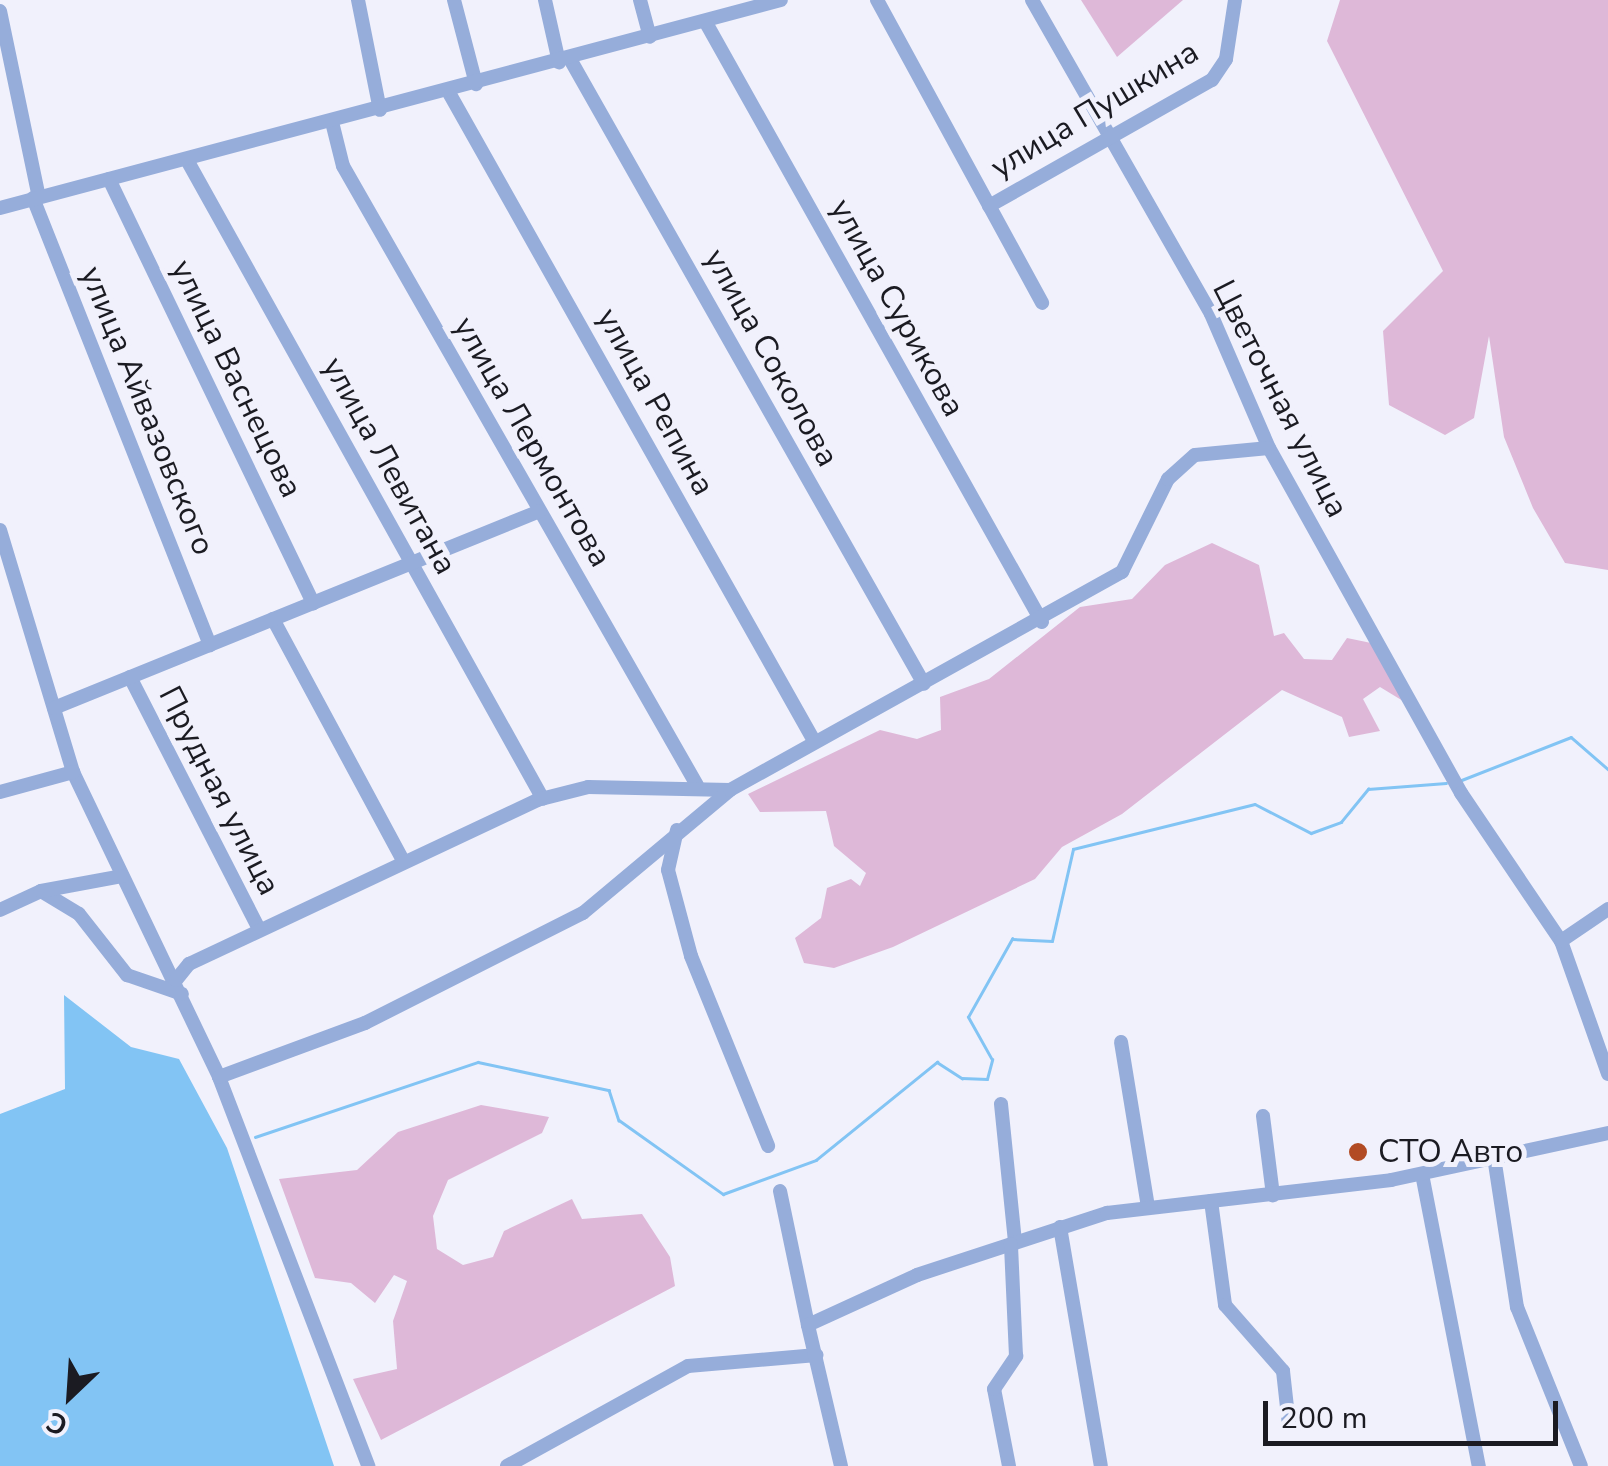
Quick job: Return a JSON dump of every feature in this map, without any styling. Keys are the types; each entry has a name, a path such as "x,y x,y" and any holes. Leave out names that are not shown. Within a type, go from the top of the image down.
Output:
{"street":[{"path":"358,0 380,110"},
{"path":"454,0 476,84"},
{"name":"улица Соколова","path":"544,0 565,61 924,684"},
{"path":"640,0 650,37"},
{"path":"0,208 565,61 781,0"},
{"path":"877,0 1042,303"},
{"name":"Цветочная улица","path":"1032,0 1211,314 1269,448 1460,794 1560,941"},
{"name":"улица Пушкина","path":"990,206 1222,72 1235,0"},
{"name":"улица Айвазовского","path":"0,11 36,197 210,644"},
{"name":"улица Сурикова","path":"705,21 1042,622"},
{"name":"улица Репина","path":"448,92 813,739"},
{"name":"улица Лермонтова","path":"332,122 343,166 697,784"},
{"name":"улица Левитана","path":"187,160 543,799"},
{"name":"улица Васнецова","path":"109,179 313,603"},
{"path":"219,1077 366,1022 583,913 677,830 730,790 813,739 1042,622 1122,572 1168,478 1196,455 1269,448"},
{"path":"54,708 540,511"},
{"path":"0,530 73,772 219,1077 368,1466"},
{"path":"273,619 402,859"},
{"name":"Прудная улица","path":"130,677 259,929"},
{"path":"0,792 73,772"},
{"path":"41,891 79,914 128,976 179,987 259,929 402,859 543,799 588,787 697,784 730,790"},
{"path":"677,830 668,870 691,956 768,1146"},
{"path":"0,910 41,891 122,876"},
{"path":"1608,910 1560,941 1608,1074"},
{"path":"1121,1042 1148,1206"},
{"path":"1001,1104 1013,1243 1016,1356 994,1389 1009,1466"},
{"path":"1262,1116 1273,1196"},
{"path":"808,1325 1013,1243 1148,1206 1273,1196 1422,1174 1608,1134"},
{"path":"1494,1157 1517,1307 1581,1466"},
{"path":"1422,1174 1479,1466"},
{"path":"780,1192 841,1466"},
{"path":"1211,1200 1225,1305 1283,1372 1289,1424"},
{"path":"1060,1228 1101,1466"},
{"path":"507,1466 688,1366 817,1355"}],"shaded area":[{"path":"1081,0 1183,0 1117,57"},
{"path":"1340,0 1608,0 1608,570 1565,563 1533,508 1504,437 1489,336 1474,418 1445,435 1389,405 1383,331 1443,271 1327,41"},
{"path":"1212,543 1259,565 1274,636 1284,633 1304,659 1332,660 1347,638 1376,644 1403,701 1380,687 1363,699 1380,731 1349,737 1342,717 1282,690 1122,814 1062,847 1035,879 893,947 834,968 804,963 795,938 821,918 827,888 851,879 860,886 866,873 834,846 826,811 760,812 748,794 880,730 917,739 941,730 940,697 989,679 1080,607 1132,599 1165,565"},
{"path":"481,1105 549,1117 542,1133 448,1180 433,1216 437,1249 463,1265 493,1257 504,1231 572,1199 582,1219 642,1214 670,1257 675,1286 381,1440 353,1379 397,1369 393,1321 407,1281 394,1275 375,1303 351,1283 315,1278 279,1179 357,1170 398,1132"}],"water":[{"path":"64,995 131,1047 179,1059 227,1148 334,1466 0,1466 0,1114 65,1089"}],"waterway":[{"path":"1459,781 1571,737 1608,769"},
{"path":"255,1137 478,1062 609,1090 619,1120 723,1194 816,1160 937,1062 962,1078 987,1079 992,1060 968,1017 1012,939 1052,941 1073,849 1255,804 1311,833 1341,822 1368,789 1446,783"}],"place":[{"name":"СТО Авто","path":"1358,1152"}]}
